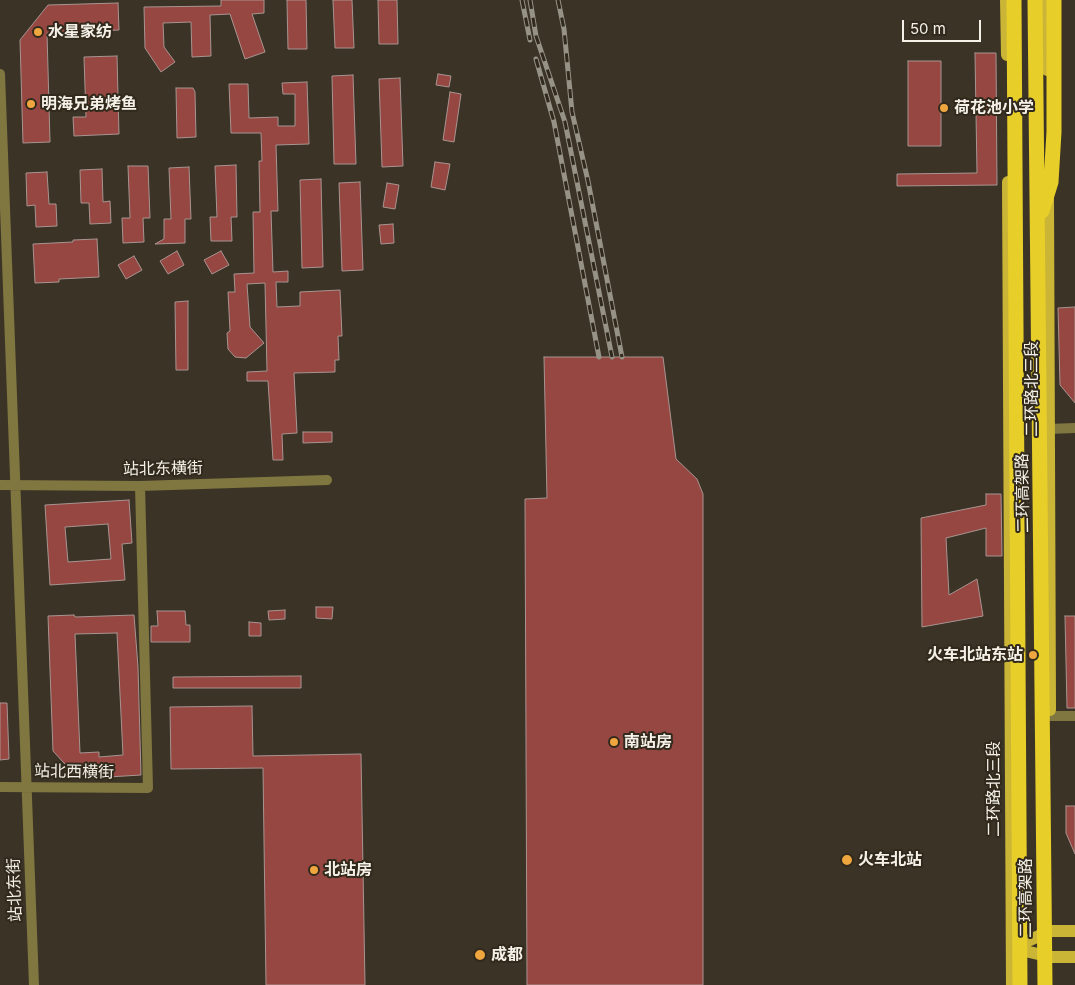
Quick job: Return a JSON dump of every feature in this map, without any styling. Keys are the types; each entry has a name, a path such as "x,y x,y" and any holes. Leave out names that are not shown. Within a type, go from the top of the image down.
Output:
{"highway":[{"name":"二环高架路","path":"1014,0 1020,985"},
{"name":"二环高架路","path":"1035,0 1044,985"},
{"path":"1038,224 1051,182 1054,132 1054,0"}],"main road":[{"name":"二环路北三段","path":"1006,0 1012,985"},
{"name":"二环路北三段","path":"1045,0 1048,147 1051,985"},
{"path":"1012,948 1050,931 1075,931"},
{"path":"1012,948 1051,957 1075,957"}],"street":[{"name":"站北东街","path":"0,74 34,985"},
{"path":"1048,429 1075,428"},
{"name":"站北东横街","path":"0,485 140,486 327,480"},
{"name":"站北西横街","path":"0,787 148,788 140,486"},
{"path":"1050,716 1075,716"}],"building":[{"path":"221,0 264,0 264,13 252,14 265,52 245,59 230,14 210,15 211,56 192,57 191,22 163,23 164,47 175,62 161,72 145,48 144,7 221,6"},
{"path":"287,0 306,0 307,49 288,49"},
{"path":"333,0 352,0 354,48 335,48"},
{"path":"378,0 397,0 398,44 379,44"},
{"path":"118,3 119,30 47,33 50,142 23,143 20,40 48,5"},
{"path":"975,53 996,53 997,185 897,186 897,174 977,173"},
{"path":"117,56 119,134 74,136 73,117 86,117 84,57"},
{"path":"908,61 941,61 941,146 908,146"},
{"path":"438,74 451,76 449,87 436,85"},
{"path":"353,75 356,164 334,164 332,76"},
{"path":"400,78 403,166 382,167 379,79"},
{"path":"307,82 309,144 276,145 278,211 271,211 273,272 288,271 288,282 276,282 277,307 300,306 300,292 340,290 342,336 338,336 339,360 335,360 335,372 294,373 297,433 282,434 283,460 273,460 268,381 247,381 247,372 267,371 265,283 247,284 250,327 264,343 246,358 235,357 228,349 227,333 230,331 228,292 235,292 234,274 254,273 253,212 260,212 259,161 262,161 261,133 231,133 229,84 248,84 249,118 278,117 278,126 295,126 295,94 283,94 282,83"},
{"path":"176,88 193,88 195,92 196,137 177,138"},
{"path":"450,92 461,94 454,142 443,140"},
{"path":"435,162 450,164 445,190 431,187"},
{"path":"236,165 237,217 231,217 232,241 211,241 210,217 217,217 215,166"},
{"path":"128,166 148,166 150,218 143,218 144,242 123,243 122,218 130,218"},
{"path":"189,167 191,219 185,219 185,243 155,244 164,239 164,219 171,219 169,168"},
{"path":"102,169 103,202 110,201 111,223 90,224 89,203 81,203 80,170"},
{"path":"47,172 49,204 56,204 57,226 36,227 35,205 27,206 26,173"},
{"path":"321,179 323,267 302,268 300,180"},
{"path":"360,182 363,270 342,271 339,183"},
{"path":"387,183 399,185 395,209 383,207"},
{"path":"393,224 394,243 381,244 379,225"},
{"path":"97,239 99,277 59,279 59,282 35,283 33,244"},
{"path":"177,251 184,265 168,274 160,261"},
{"path":"221,251 229,265 212,274 204,260"},
{"path":"134,256 142,270 126,279 118,265"},
{"path":"188,301 188,370 176,370 175,302"},
{"path":"1075,307 1075,403 1060,385 1058,308"},
{"name":"南站房","path":"544,357 663,357 676,459 697,479 703,494 703,985 527,985 525,499 547,498"},
{"path":"303,432 332,432 332,442 303,443"},
{"path":"986,494 1001,494 1002,556 986,556 986,528 946,538 949,595 977,579 983,616 922,627 921,518 986,505"},
{"path":"129,500 132,543 122,544 125,580 50,585 45,505","holes":["108,524 111,559 68,562 65,527"]},
{"path":"316,607 333,607 332,619 316,618"},
{"path":"285,610 285,619 269,620 268,611"},
{"path":"157,611 185,611 186,625 190,625 190,642 151,642 151,626 158,626"},
{"path":"134,615 138,667 141,775 108,777 107,774 75,775 53,751 48,616","holes":["117,633 123,755 99,757 99,752 80,753 75,634"]},
{"path":"1065,616 1075,616 1075,708 1067,708"},
{"path":"249,622 261,623 261,636 249,636"},
{"path":"301,676 301,688 173,688 173,677"},
{"path":"0,703 7,703 9,759 0,760"},
{"name":"北站房","path":"252,706 253,756 361,754 365,985 266,985 263,768 171,769 170,707"},
{"path":"1066,806 1075,806 1075,854 1066,833"}],"railway":[{"path":"522,0 530,40"},
{"path":"530,0 536,36 565,122 612,357"},
{"path":"558,0 564,29 572,112 588,181 622,357"},
{"path":"536,59 554,122 599,357"}],"place":[{"name":"水星家纺","path":"38,32"},
{"name":"明海兄弟烤鱼","path":"31,104"},
{"name":"荷花池小学","path":"944,108"},
{"name":"火车北站东站","path":"1033,655"},
{"name":"南站房","path":"614,742"},
{"name":"火车北站","path":"847,860"},
{"name":"北站房","path":"314,870"},
{"name":"成都","path":"480,955"}]}
